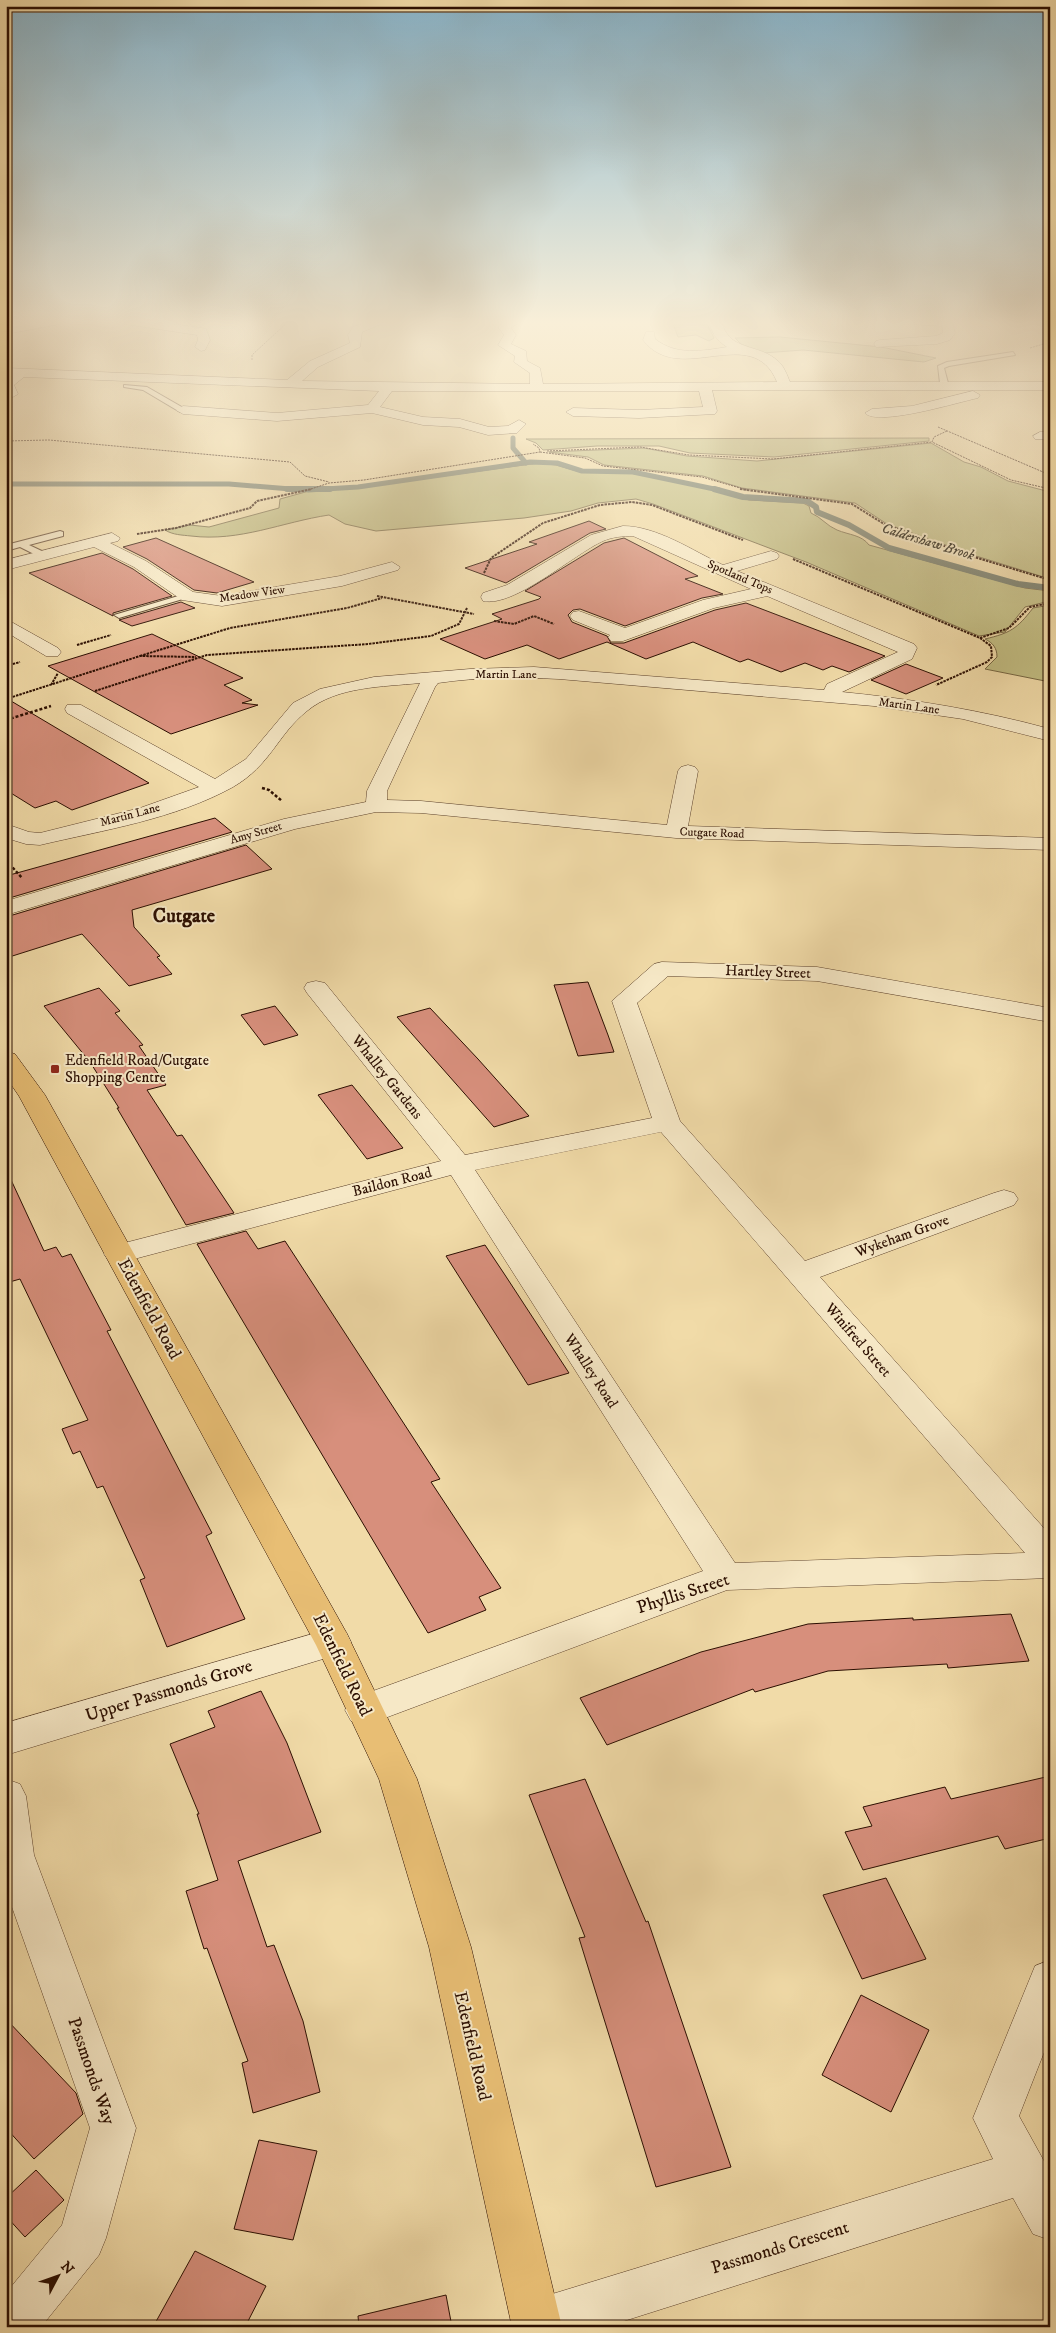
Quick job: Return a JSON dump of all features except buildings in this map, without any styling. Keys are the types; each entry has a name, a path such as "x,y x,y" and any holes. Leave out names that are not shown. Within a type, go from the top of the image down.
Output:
{"main road":[{"name":"Edenfield Road","path":"9,1066 32,1095 333,1642 398,1779 450,1947 536,2325"}],"street":[{"path":"481,429 488,431 513,429"},
{"name":"Spotland Tops","path":"489,597 513,589 597,538 624,530 651,537 722,571 908,648 906,655 834,688 831,695"},
{"path":"6,565 116,537"},
{"name":"Meadow View","path":"95,542 140,564 188,596 222,601 342,580 392,567"},
{"path":"722,571 771,556"},
{"path":"579,616 620,636 709,604 769,590"},
{"path":"6,624 52,652"},
{"name":"Martin Lane","path":"6,830 26,838 40,839 173,804 222,783 245,770 300,707 335,689 420,677 431,680 456,675 558,674 692,687 831,695 1020,726 1050,735"},
{"path":"376,806 377,791 431,680"},
{"path":"74,709 222,783"},
{"path":"676,832 688,771"},
{"name":"Amy Street","path":"6,908 141,866 305,819 376,806"},
{"name":"Cutgate Road","path":"376,806 421,806 676,832 1050,844"},
{"name":"Hartley Street","path":"667,1122 624,1001 662,969 816,974 1050,1015"},
{"name":"Whalley Gardens","path":"316,988 458,1165"},
{"name":"Baildon Road","path":"119,1254 458,1165 667,1122"},
{"name":"Winifred Street","path":"667,1122 1050,1558"},
{"name":"Whalley Road","path":"458,1165 725,1577"},
{"name":"Wykeham Grove","path":"800,1274 1004,1199"},
{"name":"Phyllis Street","path":"364,1710 725,1577 1050,1565"},
{"name":"Upper Passmonds Grove","path":"6,1739 333,1642"},
{"name":"Passmonds Way","path":"6,1796 14,1855 113,2128 82,2238 10,2327"},
{"path":"1050,1980 996,2118 1050,2217"},
{"name":"Passmonds Crescent","path":"536,2325 1024,2172"}],"lane":[{"path":"6,548 60,534"},
{"path":"21,544 43,555"},
{"path":"119,616 188,596"}],"path":[{"path":"943,429 1050,475"},
{"path":"932,442 934,437 948,431"},
{"path":"6,441 49,440 290,462 305,476 329,482"},
{"path":"1050,489 1011,480 984,466 968,462 932,442 773,459 699,456 640,447 577,448 540,452 585,458 603,466 680,473 740,489 852,504 884,524 974,557 1050,580"},
{"path":"116,537 176,528 250,508 257,501 304,491 329,482 364,480 523,455"},
{"path":"484,574 491,558 542,523 600,505 632,502 652,505 744,540"},
{"path":"789,558 980,638 991,646 992,658 987,662 895,704"},
{"path":"342,580 383,598 483,616"},
{"path":"6,699 230,628 347,608 383,598"},
{"path":"980,638 1006,632 1018,623 1030,607 1050,603"},
{"path":"90,693 200,657 219,654 368,644 431,636 459,624 469,604"},
{"path":"489,618 502,624 516,624 534,616"},
{"path":"140,656 200,657"},
{"path":"6,720 53,705"},
{"path":"222,783 268,790 305,819"}],"shaded area":[{"path":"929,438 929,441 774,457 690,453 659,446 597,446 543,450 536,443 526,439"},
{"path":"931,443 964,462 981,467 1008,481 1050,492 1050,579 976,556 887,524 855,503 742,488 703,476 604,465 588,457 549,452 644,448 687,456 757,461"},
{"path":"538,463 556,465 580,472 618,471 693,484 749,500 803,503 809,506 811,513 830,526 859,537 869,545 1025,588 1050,591 1050,601 1025,607 1005,632 979,636 806,562 636,499 598,503 571,511 524,518 376,531 345,524 329,515 227,536 184,535 174,534 165,530 190,525 209,527 279,508 280,499 309,491 357,488"},
{"path":"1050,605 1050,682 985,669 997,657 994,646 985,639 1001,635 1012,629 1033,608"}],"waterway":[{"path":"513,438 513,448 526,463"},
{"name":"Caldershaw Brook","path":"325,489 358,487 526,463"},
{"name":"Caldershaw Brook","path":"526,463 557,463 582,471 633,472 719,490"},
{"name":"Caldershaw Brook","path":"6,484 229,484 291,489"},
{"name":"Caldershaw Brook","path":"291,489 325,489"},
{"name":"Caldershaw Brook","path":"291,489 303,490"},
{"name":"Caldershaw Brook","path":"308,490 325,489"},
{"name":"Caldershaw Brook","path":"325,489 330,489"},
{"name":"Caldershaw Brook","path":"714,489 743,497 807,501 816,507 817,512 849,525 889,548 1018,584 1050,588"}],"place":[{"name":"Edenfield Road/Cutgate Shopping Centre","path":"55,1069"}],"district":[{"name":"Cutgate","path":"184,916"}]}
